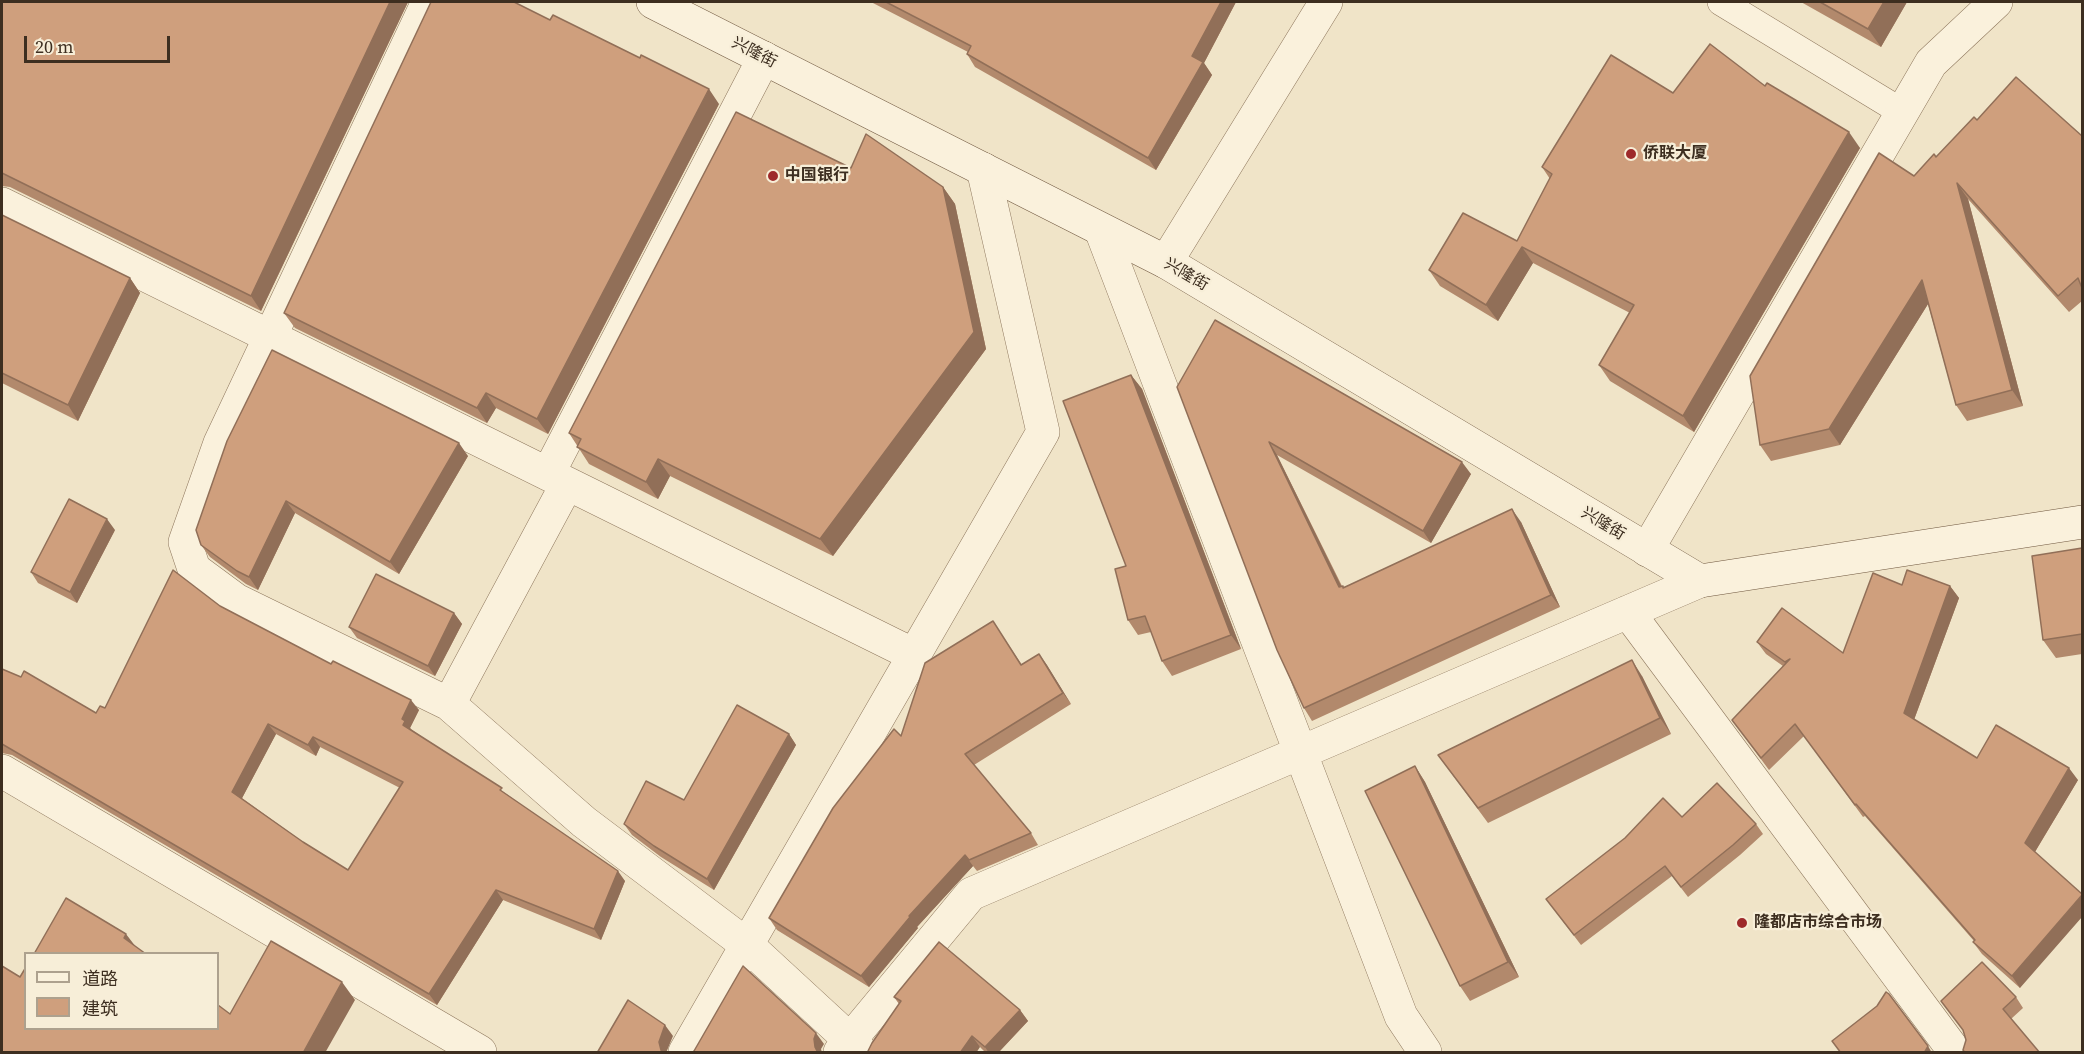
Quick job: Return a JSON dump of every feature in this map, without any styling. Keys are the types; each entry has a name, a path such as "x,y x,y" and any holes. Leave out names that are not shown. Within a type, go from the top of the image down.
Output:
{"street":[{"path":"428,2 220,443 185,542 194,569 236,600 449,704 584,822 747,945 851,1048 971,894 1700,581 2082,522"},
{"name":"兴隆街","path":"653,2 1166,262 1700,581"},
{"path":"1166,262 1326,2"},
{"path":"1647,550 1930,63 1996,2"},
{"path":"449,704 764,58"},
{"path":"685,1053 1043,432 983,169"},
{"path":"2,204 914,656"},
{"path":"1101,230 1401,1016 1425,1053"},
{"path":"1628,612 1954,1053"},
{"path":"2,771 480,1053"}],"lane":[{"path":"1722,2 1902,112"}],"building":[{"path":"2,2 390,2 251,296 2,173"},
{"path":"431,2 514,2 550,20 553,15 709,89 537,419 486,393 477,408 284,313"},
{"path":"886,2 1221,2 1192,56 1203,62 1148,158 967,54 971,46"},
{"path":"1820,2 1884,2 1868,29"},
{"path":"1710,44 1765,86 1767,83 1849,132 1683,416 1599,365 1634,305 1522,247 1486,305 1429,270 1463,213 1517,241 1552,174 1542,167 1611,55 1673,93"},
{"path":"2016,77 2082,136 2082,288 2078,278 2058,296 1957,183 2012,390 1956,405 1922,280 1829,429 1760,445 1750,376 1879,153 1914,176 1934,154 1936,157 1974,117 1977,120"},
{"path":"736,112 851,168 866,134 943,187 974,332 820,539 658,459 646,482 577,447 581,439 569,433"},
{"path":"2,215 130,278 68,405 2,373"},
{"path":"1215,320 1462,462 1423,531 1269,442 1339,587 1343,586 1343,588 1512,509 1551,595 1304,708 1277,650 1177,387"},
{"path":"272,350 459,443 390,562 286,501 249,577 201,545 196,530 227,441"},
{"path":"1131,375 1231,635 1162,661 1145,616 1128,620 1115,569 1126,566 1063,401"},
{"path":"69,499 107,519 70,592 31,572"},
{"path":"2082,548 2082,634 2043,640 2032,556"},
{"path":"173,570 220,606 331,664 333,661 411,700 402,719 405,721 403,725 502,788 500,790 618,871 594,929 496,890 429,994 2,744 2,669 21,677 24,671 96,713 100,706 105,708","holes":["268,724 308,745 313,737 403,782 348,870 303,842 232,792"]},
{"path":"1907,570 1950,586 1904,713 1977,758 1996,725 2069,768 2025,843 2082,895 2012,976 1973,942 1975,940 1855,805 1795,724 1761,758 1732,720 1790,659 1785,662 1757,642 1782,608 1843,653 1873,573 1902,585"},
{"path":"376,574 454,613 428,666 349,627"},
{"path":"993,621 1021,665 1039,654 1063,693 965,754 1031,833 969,860 965,855 909,916 861,976 769,918 833,808 894,729 901,736 925,663"},
{"path":"1632,660 1660,718 1478,808 1438,755"},
{"path":"737,705 789,734 707,879 624,824 646,781 684,800"},
{"path":"1415,766 1508,962 1460,986 1365,791"},
{"path":"1717,783 1756,824 1681,887 1665,866 1574,935 1546,899 1625,838 1663,798 1682,817"},
{"path":"66,898 126,934 124,938 143,952 35,952"},
{"path":"271,941 342,982 303,1053 2,1053 2,966 20,977 24,970 24,1030 219,1030 219,1006 230,1014"},
{"path":"939,942 1020,1010 985,1047 972,1036 960,1053 867,1053 901,1001 894,997"},
{"path":"1982,962 2016,997 2003,1009 2040,1053 1965,1053 1963,1050 1966,1040 1963,1030 1941,1001"},
{"path":"743,966 816,1033 814,1039 818,1053 692,1053"},
{"path":"1886,992 1928,1046 1924,1053 1841,1053 1832,1041 1877,1006"},
{"path":"628,1000 665,1025 659,1042 663,1053 597,1053"}],"place":[{"name":"侨联大厦","path":"1631,154"},
{"name":"中国银行","path":"773,176"},
{"name":"隆都店市综合市场","path":"1742,923"}]}
